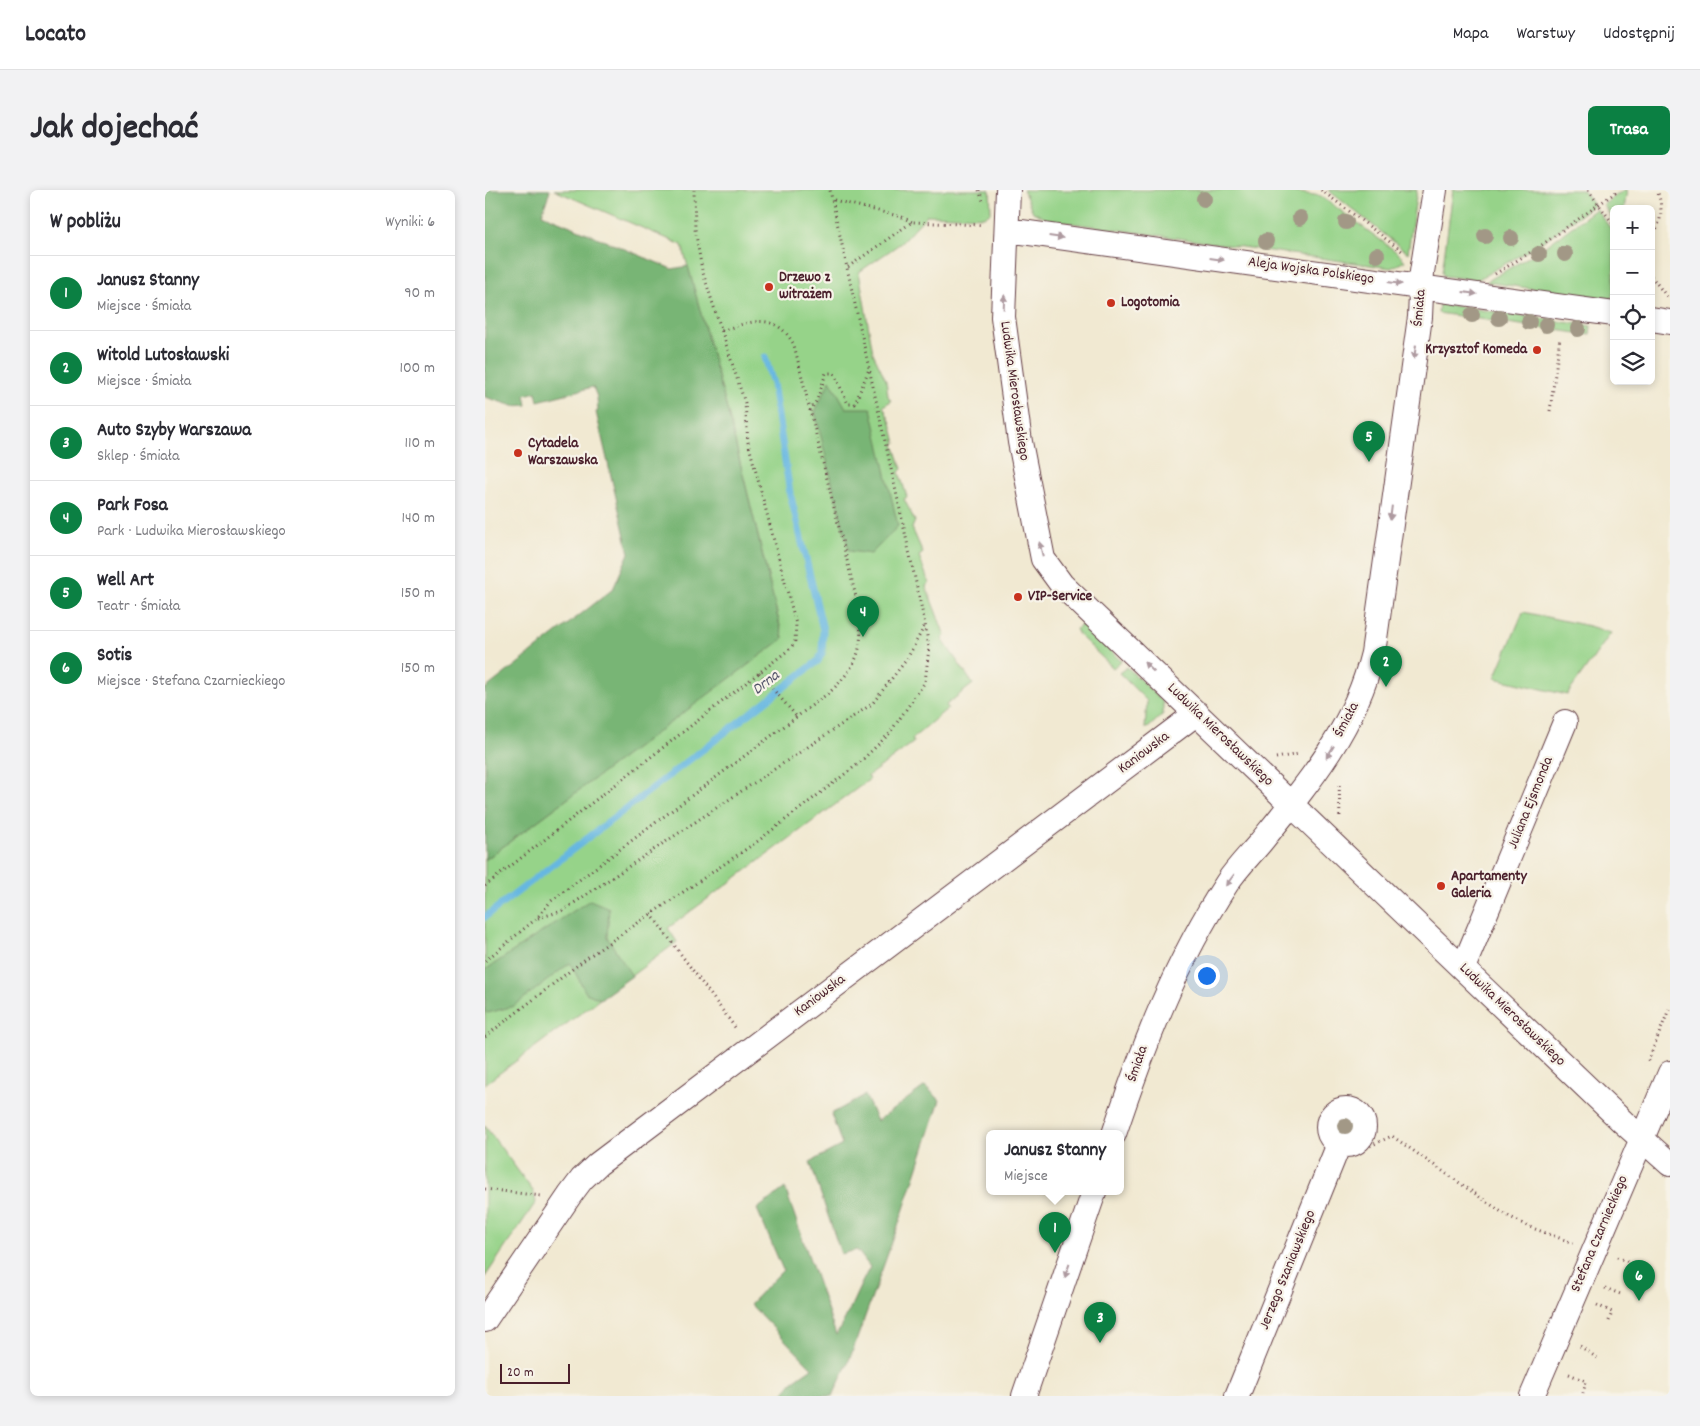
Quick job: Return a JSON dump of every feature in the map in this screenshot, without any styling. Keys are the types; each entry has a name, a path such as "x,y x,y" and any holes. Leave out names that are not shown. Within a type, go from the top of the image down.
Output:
{"street":[{"name":"Ludwika Mierosławskiego","path":"1008,190 1008,230 1003,317 1020,442 1043,559 1062,585 1670,1164"},
{"name":"Śmiała","path":"1115,1130 1145,1043 1172,980 1227,882 1292,804 1321,766 1342,733 1353,712 1368,671 1420,317 1422,286 1435,190"},
{"name":"Aleja Wojska Polskiego","path":"1008,230 1610,313"},
{"path":"1655,320 1670,322"},
{"name":"Kaniowska","path":"485,1320 570,1195 582,1179 598,1164 1197,713"},
{"name":"Juliana Ejsmonda","path":"1463,968 1565,722"},
{"name":"Stefana Czarnieckiego","path":"1532,1396 1670,1072"},
{"name":"Jerzego Szaniawskiego","path":"1237,1396 1343,1145"},
{"path":"1024,1396 1093,1195"}],"path":[{"path":"485,886 791,648 795,641 797,624 747,442 745,403 702,270 695,229 694,190"},
{"path":"485,1037 587,957 758,840 858,764 889,734 925,682 929,648 925,624 834,200 830,190"},
{"path":"1321,190 1403,252"},
{"path":"1588,190 1610,221"},
{"path":"1475,294 1483,280 1539,247 1619,190"},
{"path":"1655,230 1660,222 1662,212 1657,190"},
{"path":"834,200 902,217 912,222 988,225 1008,230"},
{"path":"848,267 912,222"},
{"path":"1655,281 1670,301"},
{"path":"485,961 537,918 551,900 797,717 841,682 858,657 861,644 858,605 794,345 788,334 780,327 761,321 721,331"},
{"path":"1550,411 1560,337"},
{"path":"810,410 817,400 826,373 834,373 848,404 855,404 870,369"},
{"path":"537,918 562,911 872,704 887,688 907,659 925,624"},
{"path":"759,673 797,717"},
{"path":"651,914 742,1037"},
{"path":"1343,1145 1356,1155 1362,1150 1392,1136 1527,1226 1593,1251"},
{"path":"485,1190 544,1197"},
{"path":"1617,1258 1635,1266"},
{"path":"1605,1288 1623,1295"},
{"path":"1597,1306 1612,1312 1609,1321 1612,1322"},
{"path":"1580,1346 1597,1358"},
{"path":"1569,1374 1586,1381 1583,1393"}],"green space":[{"path":"485,190 550,190 542,214 672,269 688,266 728,413 783,639 485,860 485,689 613,589 629,553 596,412 598,411 597,397 593,387 538,401 536,392 525,395 527,405 513,406 485,397"},
{"path":"554,190 990,190 991,212 984,217 927,215 901,243 859,272 873,353 886,380 888,396 891,401 883,406 891,423 896,443 894,444 902,469 899,472 907,497 904,499 915,521 912,528 923,553 919,556 929,583 926,586 945,636 942,639 973,684 946,705 948,708 912,739 914,742 868,776 870,779 668,928 677,942 485,1084 485,860 783,638 728,413 682,245"},
{"path":"1023,190 1279,190 1321,196 1398,253 1405,261 1391,268 1049,220 1033,212"},
{"path":"1328,190 1417,190 1408,253"},
{"path":"1453,190 1583,190 1594,205 1538,245 1477,280 1444,276 1442,273"},
{"path":"1624,190 1627,190 1625,205 1610,205 1610,215 1603,205"},
{"path":"1596,209 1610,228 1610,300 1486,282 1542,249"},
{"path":"1439,305 1591,326 1590,335 1438,313"},
{"path":"830,380 846,408 871,408 898,526 871,554 849,551 815,412"},
{"path":"1523,612 1589,626 1611,633 1567,695 1495,678"},
{"path":"1083,624 1121,661 1113,668 1079,635 1076,629"},
{"path":"1127,667 1163,702 1163,714 1148,728 1145,728 1147,701 1119,673"},
{"path":"590,900 609,908 607,937 632,976 600,999 586,993 570,963 514,1006 488,1013 485,1011 485,970"},
{"path":"925,1086 940,1100 903,1212 850,1358 833,1396 781,1396 792,1382 812,1368 750,1304 783,1270 757,1209 785,1188 836,1335 870,1267 857,1250 841,1254 810,1162 842,1145 831,1114 865,1095 877,1121"},
{"path":"485,1126 533,1191 536,1202 485,1277"}],"waterway":[{"name":"Drna","path":"485,917 818,661 822,653 823,630 790,493 773,384 765,357"}],"place":[{"name":"Drzewo z witrażem","path":"769,287"},
{"name":"Logotomia","path":"1111,303"},
{"name":"Krzysztof Komeda","path":"1537,350"},
{"name":"Cytadela Warszawska","path":"518,453"},
{"name":"Well Art","path":"1369,462"},
{"name":"VIP-Service","path":"1018,597"},
{"name":"Park Fosa","path":"863,637"},
{"name":"Witold Lutosławski","path":"1386,687"},
{"name":"Apartamenty Galeria","path":"1441,886"},
{"name":"Janusz Stanny","path":"1055,1253"},
{"name":"Sotis","path":"1639,1301"},
{"name":"Auto Szyby Warszawa","path":"1100,1343"}]}
